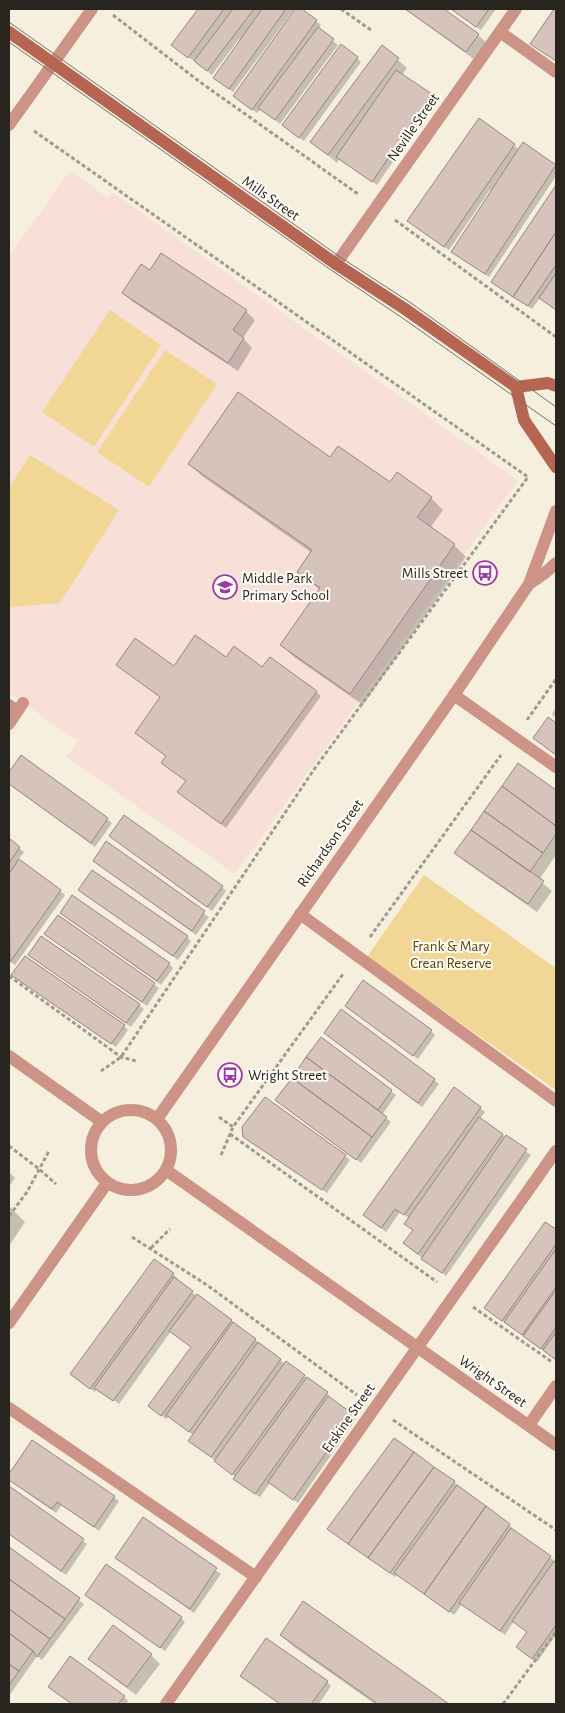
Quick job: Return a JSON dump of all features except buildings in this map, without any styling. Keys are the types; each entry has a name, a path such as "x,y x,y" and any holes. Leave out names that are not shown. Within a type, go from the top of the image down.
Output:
{"street":[{"path":"9,125 92,9"},
{"name":"Neville Street","path":"336,264 516,9"},
{"name":"Mills Street","path":"9,32 336,264 405,309 516,387"},
{"path":"500,32 556,72"},
{"path":"556,386 548,383 516,387 524,420 556,468"},
{"name":"Richardson Street","path":"157,1119 529,584 556,511"},
{"name":"Richardson Street","path":"529,584 556,563"},
{"path":"454,694 556,767"},
{"path":"9,724 16,707"},
{"path":"300,914 556,1101"},
{"path":"9,1056 102,1122"},
{"path":"129,1110 144,1112 157,1119 165,1128 170,1138 171,1148 170,1160 166,1170 159,1179 149,1186 138,1190 126,1190 107,1183 97,1170 92,1158 92,1145 95,1133 102,1122 114,1114 129,1110"},
{"name":"Erskine Street","path":"166,1704 556,1151"},
{"name":"Wright Street","path":"166,1170 556,1445"},
{"path":"9,1323 107,1183"},
{"path":"529,1425 556,1386"},
{"path":"9,1408 256,1577"}],"path":[{"path":"341,9 371,30"},
{"path":"110,13 200,82 363,198"},
{"path":"29,127 528,477 316,768 121,1056 101,1071"},
{"path":"392,218 556,337"},
{"path":"221,1156 233,1127 556,679"},
{"path":"9,976 121,1056 136,1061"},
{"path":"219,1116 233,1127"},
{"path":"230,1134 556,1365"},
{"path":"9,1146 40,1168 56,1184"},
{"path":"9,1216 27,1192 49,1151"},
{"path":"151,1248 170,1229"},
{"path":"132,1237 207,1285 375,1408 556,1530"},
{"path":"503,1704 556,1632"}],"shaded area":[{"name":"Middle Park Primary School","path":"70,171 108,198 112,192 518,480 235,874 66,757 78,741 9,693 9,256"}],"green space":[{"path":"110,310 161,345 94,447 42,412"},
{"path":"165,350 217,384 149,487 97,452"},
{"path":"30,455 119,510 60,603 9,607 9,488"},
{"name":"Frank & Mary Crean Reserve","path":"424,875 556,968 556,1090 367,957"}],"tram line":[{"path":"9,22 340,257 411,303 556,407"},
{"path":"9,42 331,270 556,426"}],"place":[{"name":"Mills Street","path":"485,573"},
{"name":"Middle Park Primary School","path":"225,587"},
{"name":"Wright Street","path":"230,1075"}]}
